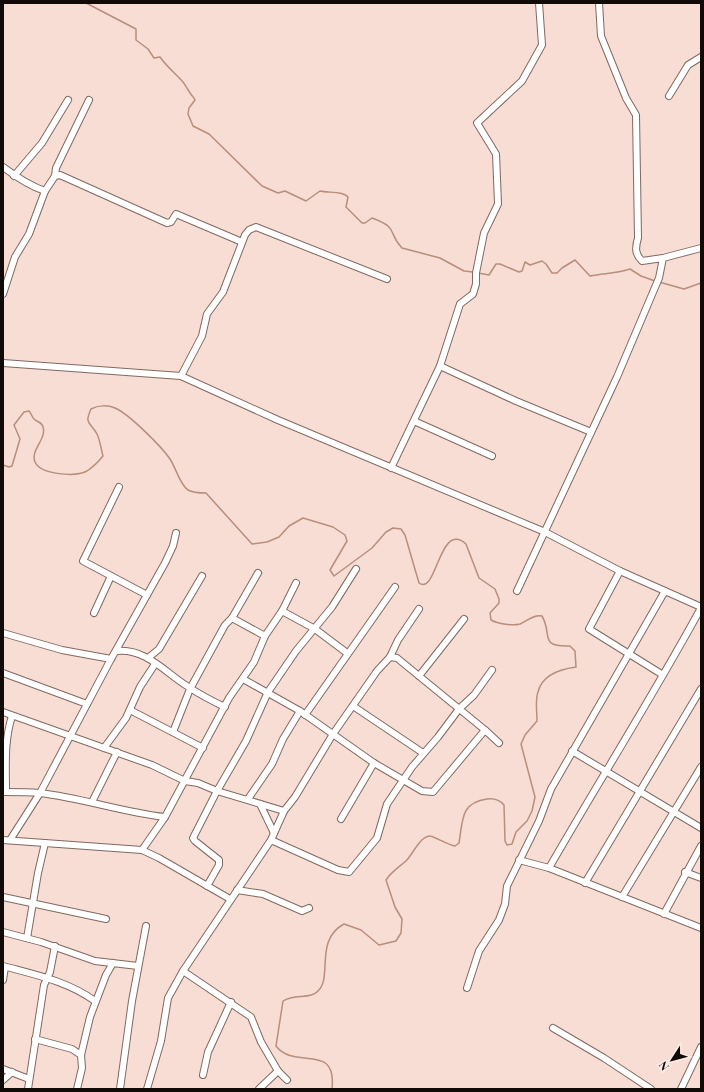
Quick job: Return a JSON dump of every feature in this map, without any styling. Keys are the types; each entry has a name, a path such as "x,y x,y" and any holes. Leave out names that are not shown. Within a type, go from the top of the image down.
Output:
{"street":[{"path":"391,468 440,366 460,304 473,294 484,233 498,201 497,158 478,126 478,121 522,81 542,44 539,3"},
{"path":"599,3 601,36 626,98 636,115 637,256 642,261 663,258 701,248"},
{"path":"669,96 688,65 701,58"},
{"path":"14,176 42,143 68,100"},
{"path":"3,294 15,257 29,234 45,191 55,176 56,168 88,100"},
{"path":"3,167 14,176 45,191"},
{"path":"55,176 60,175 167,222 171,222 176,214 242,242"},
{"path":"181,376 202,336 207,314 223,292 244,235 249,230 256,227 387,279"},
{"path":"517,591 592,432 660,278 663,258"},
{"path":"3,363 181,376 278,420 545,532 620,571 701,607 630,733 605,771 549,868"},
{"path":"440,366 516,401 592,432"},
{"path":"414,421 492,456"},
{"path":"119,487 83,561 147,595"},
{"path":"10,840 40,793 111,659 117,651 166,563 173,546 176,533"},
{"path":"207,886 219,865 219,860 193,838 217,791 246,741 268,692 315,629 356,569"},
{"path":"620,571 589,629 663,675"},
{"path":"173,732 190,689 225,625 232,618 258,573"},
{"path":"94,613 111,576"},
{"path":"148,658 159,649 202,576"},
{"path":"142,850 165,817 231,695 256,658 265,636 282,611 296,583"},
{"path":"248,800 272,764 283,739 341,664 347,653 395,587"},
{"path":"467,988 479,951 499,920 505,904 507,886 518,860 539,821 551,789 630,655 665,591"},
{"path":"147,1089 161,1041 168,998 183,971 273,836 284,811 295,797 333,734 377,671 390,657 398,640 419,609"},
{"path":"282,611 315,629 347,653"},
{"path":"232,618 265,636"},
{"path":"419,676 464,619"},
{"path":"3,632 62,650 111,659"},
{"path":"117,651 133,651 148,658 190,689 225,708"},
{"path":"390,657 397,658 499,743"},
{"path":"104,748 126,718 140,687 155,664"},
{"path":"260,804 273,836 338,870 348,872 377,838 387,804 404,779 459,709 474,695 492,670"},
{"path":"3,673 87,704"},
{"path":"243,679 268,692 302,713 374,763 404,779 422,791 433,792 485,730"},
{"path":"585,883 641,792 701,689"},
{"path":"354,706 423,753"},
{"path":"130,710 203,748"},
{"path":"3,712 152,765 185,781 198,782 217,791 284,811"},
{"path":"12,716 8,729 4,754 4,792 40,793 92,802 132,813 165,817"},
{"path":"92,802 117,752"},
{"path":"572,752 675,811 701,828"},
{"path":"341,819 374,763"},
{"path":"622,897 701,767"},
{"path":"3,840 142,850 159,858 230,899"},
{"path":"27,938 38,873 45,843"},
{"path":"664,914 685,872 701,846"},
{"path":"518,860 549,868 701,928"},
{"path":"685,872 701,878"},
{"path":"237,890 263,894 302,911 309,908"},
{"path":"3,897 106,919"},
{"path":"120,1089 138,966 146,926"},
{"path":"3,932 55,946 95,961 138,966"},
{"path":"28,1089 44,984 50,972 55,946"},
{"path":"77,1089 82,1068 81,1055 95,1001 113,963"},
{"path":"3,980 4,966 46,978 79,990 95,1001"},
{"path":"183,971 231,1002 251,1017 261,1042 278,1071 287,1080"},
{"path":"203,1075 208,1052 231,1002"},
{"path":"553,1028 604,1058 651,1089"},
{"path":"35,1039 72,1049 81,1055"},
{"path":"681,1089 701,1046"},
{"path":"3,1069 29,1079"},
{"path":"259,1089 278,1071"},
{"path":"3,1080 12,1072"}],"waterway":[{"path":"86,3 136,29 136,40 148,49 154,58 160,57 183,82 194,98 195,100 189,108 188,114 193,126 209,134 262,186 278,193 285,191 306,201 320,191 335,192 346,195 348,197 346,207 362,223 365,223 372,218 386,225 390,228 402,248 440,258 464,271 473,272"},
{"path":"478,273 489,275 496,264 500,264 519,272 522,271 525,262 530,265 542,261 552,273 557,273 575,260 590,276 630,269 641,276 655,281"},
{"path":"659,282 684,289 701,283"},
{"path":"3,465 9,467 12,466 20,439 14,425 24,412 29,411 34,419 41,423 44,431 36,449 34,458 35,462 44,470 59,474 75,474 87,471 103,456 98,436 88,421 89,414 91,409 97,407 112,407 121,411 160,446 170,459 185,488 192,492 206,493 252,544 267,542 279,537 289,526 303,518 333,527 345,535 347,541 330,570 334,576 372,548 386,532 393,528 401,529 405,535 419,583 425,584 435,570 444,549 450,542 457,539 466,544 479,578 495,589 499,603 490,613 491,620 501,624 517,625 533,617 542,616 550,642 560,646 570,646 575,651 576,667 558,671 548,677 540,686 536,706 537,721 525,735 521,744 535,797 532,811 527,821 516,832 512,844 507,845 505,841 504,805 496,799 478,801 472,804 464,814 459,843 455,846 431,836 425,837 409,858 386,880 395,907 402,919 401,933 396,941 379,945 361,930 344,924 335,931 329,939 325,958 324,977 322,985 318,991 315,994 292,997 283,1001 276,1046 284,1053 293,1057 321,1061 328,1066 332,1074 332,1089"}]}
